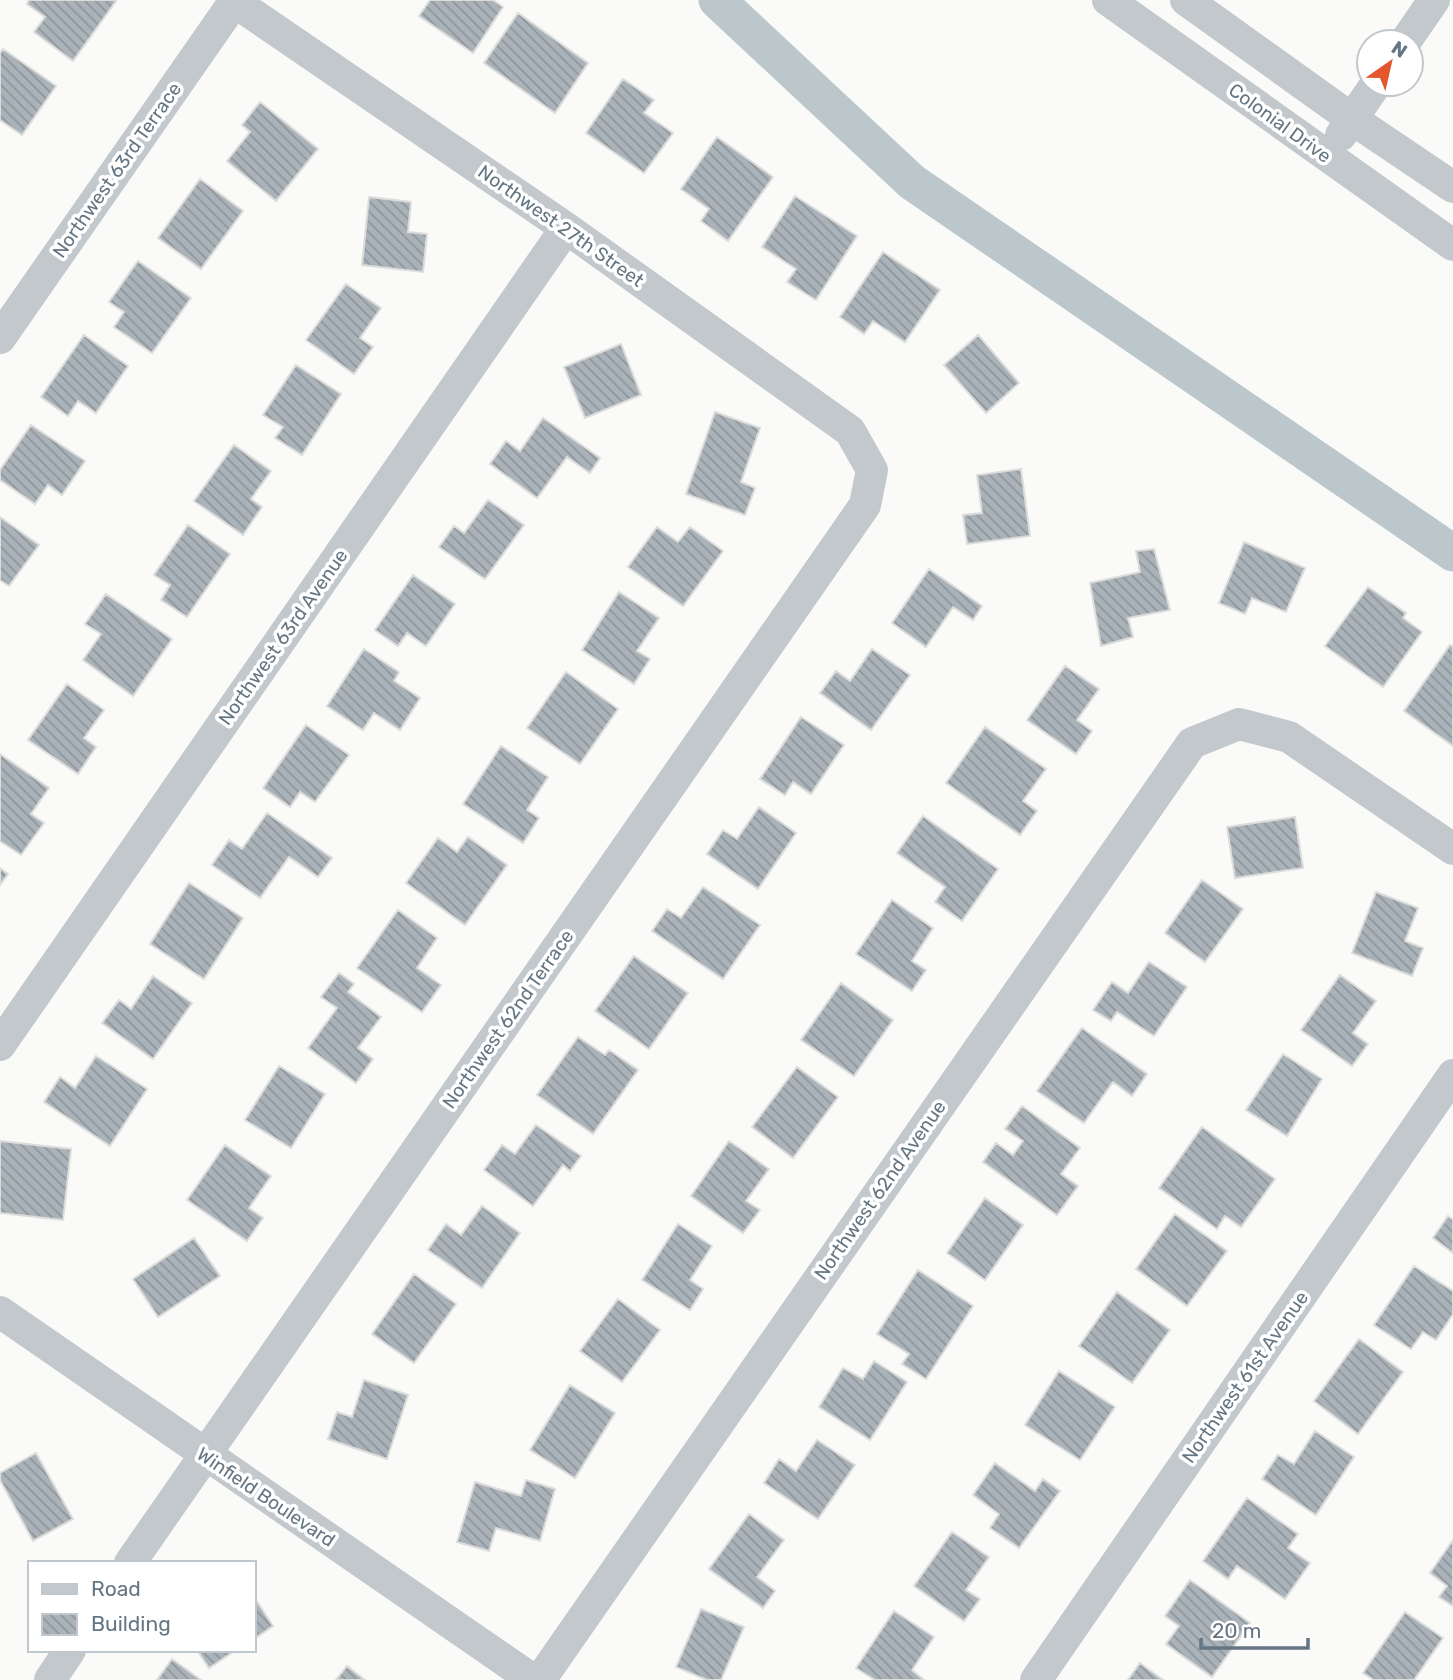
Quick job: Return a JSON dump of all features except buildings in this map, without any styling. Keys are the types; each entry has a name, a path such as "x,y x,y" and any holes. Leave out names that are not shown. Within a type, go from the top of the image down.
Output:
{"street":[{"name":"Colonial Drive","path":"1108,0 1453,245"},
{"path":"1186,0 1352,119 1453,187"},
{"path":"1415,28 1434,0"},
{"name":"Northwest 27th Street","path":"233,1 566,228 850,431 873,470"},
{"name":"Northwest 63rd Terrace","path":"0,338 233,1"},
{"path":"1326,156 1366,98"},
{"name":"Northwest 63rd Avenue","path":"0,1045 566,228"},
{"name":"Northwest 62nd Terrace","path":"132,1561 865,505 873,470"},
{"name":"Northwest 62nd Avenue","path":"540,1680 1192,743 1239,724 1289,737 1453,849"},
{"name":"Northwest 61st Avenue","path":"1037,1680 1453,1075"},
{"name":"Winfield Boulevard","path":"0,1312 533,1680"},
{"path":"50,1680 69,1652"}],"waterway":[{"path":"717,0 912,182 1453,553"}]}
